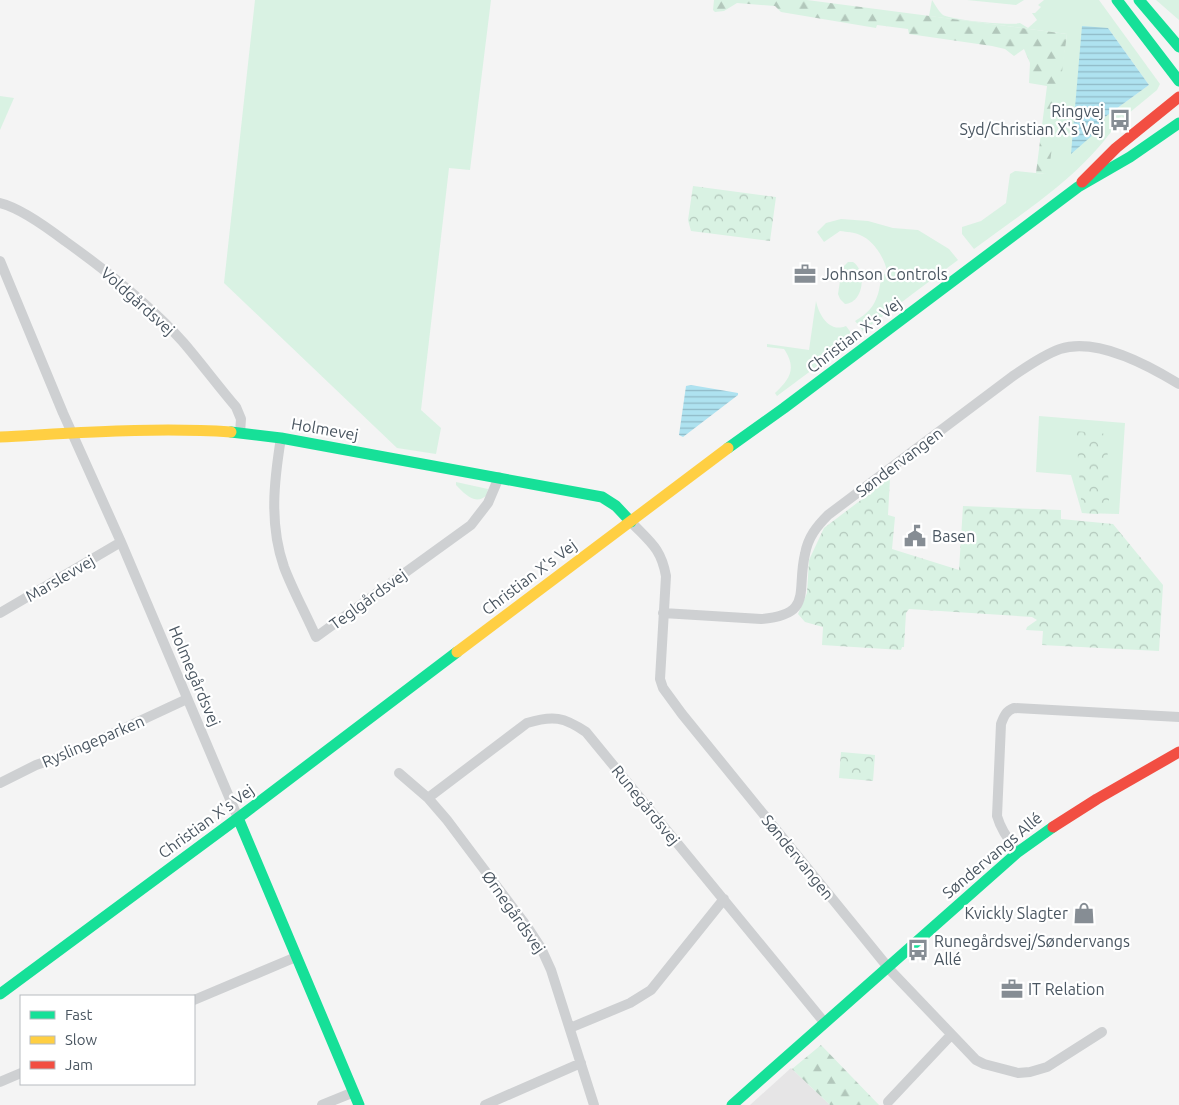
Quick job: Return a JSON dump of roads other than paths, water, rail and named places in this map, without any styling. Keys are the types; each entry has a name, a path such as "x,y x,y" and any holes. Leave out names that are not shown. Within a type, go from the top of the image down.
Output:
{"street":[{"path":"1117,0 1179,81"},
{"path":"1138,0 1179,47"},
{"name":"Christian X's Vej","path":"1078,187 1099,162 1119,144 1179,97"},
{"name":"Christian X's Vej","path":"0,994 238,818 713,459 784,408 1078,187 1131,157 1179,123"},
{"name":"Voldgårdsvej","path":"0,203 10,205 54,232 103,269 144,304 183,342 236,407 241,419 240,433"},
{"name":"Holmegårdsvej","path":"0,261 359,1105"},
{"name":"Søndervangen","path":"663,613 761,619 776,618 788,613 796,605 802,592 805,554 816,527 828,515 1013,376 1043,356 1061,349 1077,346 1095,348 1141,363 1179,384"},
{"name":"Holmevej","path":"0,438 148,429 186,429 281,438 602,497 616,506 631,522"},
{"name":"Teglgårdsvej","path":"281,438 273,503 275,528 284,566 316,637 470,525 488,503 499,477"},
{"name":"Søndervangen","path":"631,522 654,546 663,562 666,576 660,679 663,688 669,698 888,967"},
{"name":"Marslevvej","path":"0,613 121,542"},
{"name":"Ryslingeparken","path":"0,783 29,768 79,749 187,699"},
{"path":"1018,852 1006,838 997,816 1001,724 1008,710 1014,708 1179,717"},
{"name":"Runegårdsvej","path":"428,798 527,723 542,718 558,718 574,724 586,732 824,1022"},
{"name":"Søndervangs Allé","path":"732,1105 1018,852 1049,828 1092,801 1179,752"},
{"name":"Ørnegårdsvej","path":"399,773 428,798 453,828 541,948 551,970 594,1105"},
{"path":"570,1028 630,1003 651,990 724,899"},
{"path":"195,1000 296,957"},
{"path":"888,967 951,1035 976,1060 984,1064 1018,1072 1030,1072 1047,1067 1102,1032"},
{"path":"888,1102 951,1035"},
{"path":"486,1105 581,1063"},
{"path":"0,1082 20,1073"},
{"path":"322,1105 354,1092"}],"water":[{"path":"1082,26 1108,28 1149,85 1105,117 1102,127 1071,154"},
{"path":"691,385 738,393 738,395 683,437 679,435 686,386"}],"place":[{"name":"Ringvej Syd/Christian X's Vej","path":"1120,120"},
{"name":"Johnson Controls","path":"805,274"},
{"name":"Basen","path":"915,536"},
{"name":"Kvickly Slagter","path":"1084,913"},
{"name":"Runegårdsvej/Søndervangs Allé","path":"918,950"},
{"name":"IT Relation","path":"1012,989"}]}
